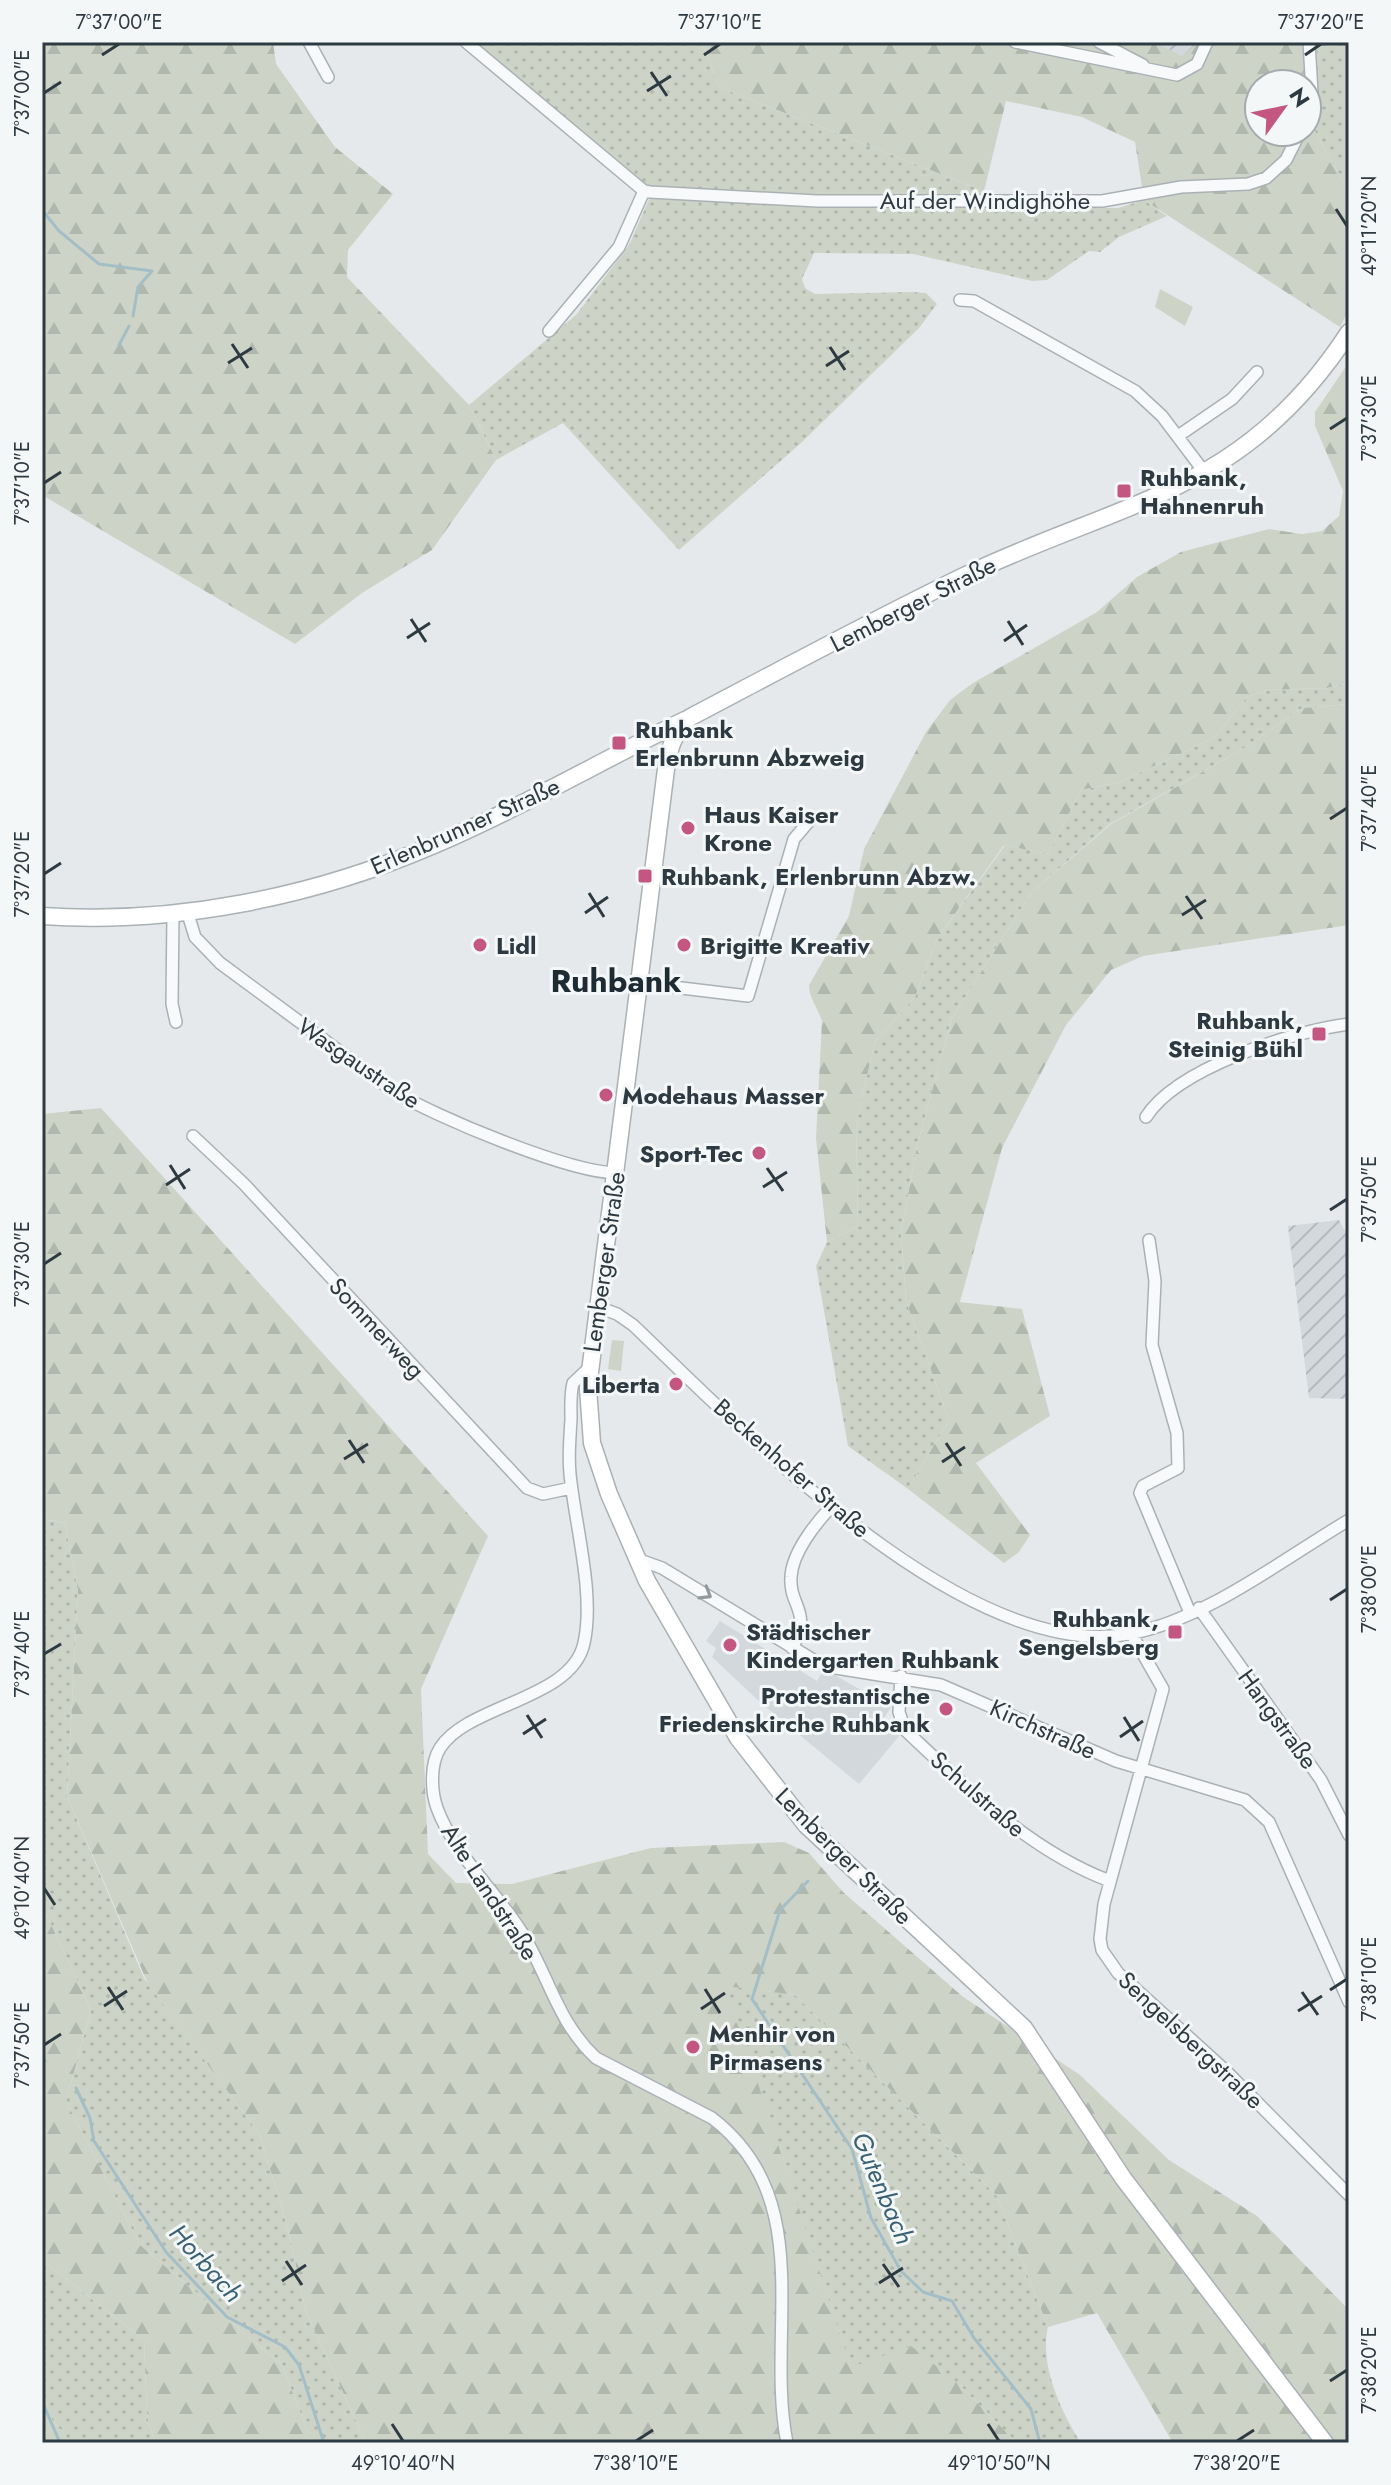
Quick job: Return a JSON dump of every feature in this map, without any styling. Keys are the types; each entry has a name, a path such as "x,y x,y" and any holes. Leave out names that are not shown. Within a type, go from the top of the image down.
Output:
{"main road":[{"name":"Lemberger Straße","path":"1325,2443 1123,2178 1024,2028 852,1871 765,1776 709,1693 637,1559 597,1464 589,1422 589,1368 670,746 689,718 965,576 1166,494 1205,473 1256,438 1290,409 1317,378 1349,332"},
{"name":"Erlenbrunner Straße","path":"42,916 180,912 295,891 390,862 475,826 689,718"},
{"path":"643,740 670,746"}],"street":[{"path":"309,42 328,77"},
{"path":"466,42 644,191 619,247 549,331"},
{"path":"1015,42 1177,75 1197,64 1207,42"},
{"path":"1099,42 1154,71"},
{"path":"1309,42 1311,68"},
{"name":"Auf der Windighöhe","path":"644,191 817,201 1102,201 1181,187 1248,184 1266,178 1286,160 1292,148"},
{"path":"960,300 974,301 1117,379 1147,401 1205,473"},
{"path":"1178,436 1232,399 1257,372"},
{"path":"640,983 748,996 794,839 810,820"},
{"path":"176,1022 172,1004 180,912"},
{"name":"Wasgaustraße","path":"180,912 195,937 220,963 414,1103 591,1170 616,1173"},
{"path":"1146,1117 1164,1095 1188,1079 1285,1037 1349,1024"},
{"name":"Sommerweg","path":"193,1136 253,1194 527,1488 543,1494 571,1488"},
{"name":"Hangstraße","path":"1149,1240 1155,1281 1152,1345 1180,1458 1175,1471 1143,1486 1140,1493 1194,1611 1321,1780 1349,1835"},
{"name":"Beckenhofer Straße","path":"598,1307 617,1314 633,1325 831,1507 924,1573 1011,1617 1081,1637 1131,1633 1194,1611 1349,1520"},
{"name":"Alte Landstraße","path":"589,1368 577,1377 571,1392 571,1488 586,1616 581,1653 568,1669 544,1687 463,1729 441,1747 434,1768 436,1805 454,1839 519,1930 559,2013 581,2043 596,2058 712,2118 726,2129 751,2162 781,2237 784,2291 779,2388 787,2443"},
{"path":"792,1648 801,1622 791,1572 803,1546 831,1507"},
{"path":"637,1559 662,1568 792,1648 836,1668 901,1676"},
{"name":"Sengelsbergstraße","path":"1131,1633 1163,1684 1110,1881 1100,1939 1112,1966 1227,2072 1349,2195"},
{"name":"Kirchstraße","path":"901,1676 941,1685 1139,1769 1245,1800 1262,1813 1293,1871 1349,2002"},
{"name":"Schulstraße","path":"901,1676 899,1712 905,1730 1017,1830 1050,1852 1110,1881"}],"shaded area":[{"path":"1155,42 1199,42 1182,57"},
{"path":"1339,1220 1349,1238 1349,1399 1309,1398 1288,1226"},
{"path":"720,1621 817,1681 824,1669 891,1707 882,1721 900,1735 859,1784 762,1704 712,1657 716,1648 706,1641"}],"green space":[{"path":"42,42 273,42 276,64 335,147 393,194 348,250 347,277 469,405 496,460 432,550 362,593 295,644 42,495"},
{"path":"473,42 696,42 705,49 719,87 984,191 986,208 1118,208 1144,200 1167,216 1119,237 1100,252 1089,251 1047,280 1032,281 913,254 814,253 802,279 805,288 815,294 926,293 937,304 919,328 801,443 679,550 563,423 496,460 469,405 576,315 629,245 654,188 645,187"},
{"path":"696,42 1155,42 1182,56 1199,42 1315,42 1317,68 1243,68 1243,148 1323,146 1349,192 1349,310 1340,327 1144,200 1135,142 1082,117 1006,101 984,191 719,87 705,49"},
{"path":"1315,42 1349,42 1349,192 1323,146 1323,68 1317,68"},
{"path":"1160,289 1193,307 1185,326 1155,307"},
{"path":"1349,362 1349,683 1327,688 1270,690 1247,697 1214,738 1120,782 1081,790 1048,854 1004,845 937,939 915,997 875,1042 856,1123 858,1226 827,1242 816,1138 822,1021 809,985 849,916 864,849 926,732 950,700 973,683 1097,612 1137,577 1181,552 1269,529 1302,534 1322,531 1339,516 1343,491 1315,426 1315,412"},
{"path":"1349,683 1349,704 1302,708 1241,750 1110,824 1031,893 952,1018 917,1146 901,1233 906,1301 949,1420 908,1489 848,1446 816,1266 827,1242 858,1226 856,1123 875,1042 915,997 937,939 1005,845 1048,854 1081,790 1120,782 1214,738 1247,697 1270,690 1327,688"},
{"path":"1349,704 1349,925 1143,956 1111,970 1066,1025 1002,1148 960,1302 1022,1309 1050,1416 976,1463 1030,1535 1019,1552 1004,1563 908,1489 949,1420 906,1301 901,1233 917,1146 952,1018 1031,893 1111,824 1241,750 1302,708"},
{"path":"101,1108 488,1536 421,1689 428,1854 456,1883 512,1884 651,1848 784,1842 809,1853 843,1892 962,1996 1080,2075 1169,2160 1257,2216 1349,2310 1349,2443 1173,2443 1097,2313 1048,2327 997,2196 795,1995 726,1986 851,2367 911,2346 959,2384 1017,2443 366,2443 306,2311 287,2226 260,2135 148,1984 67,1796 78,1590 65,1523 42,1519 42,1114"},
{"path":"612,1340 624,1341 621,1371 608,1369"},
{"path":"42,1519 65,1523 78,1590 67,1796 144,1978 260,2135 287,2226 306,2311 366,2443 312,2443 282,2365 140,2245 66,2101 91,2010 42,1905"},
{"path":"42,1905 91,2010 66,2101 140,2245 282,2365 312,2443 155,2443 147,2416 144,2340 42,2260"},
{"path":"725,1985 795,1995 997,2196 1048,2327 1047,2356 1054,2387 1081,2443 1017,2443 959,2384 851,2368"},
{"path":"42,2260 144,2340 147,2416 155,2443 61,2443 67,2438 42,2407"},
{"path":"42,2407 67,2438 61,2443 42,2443"}],"waterway":[{"path":"42,210 59,231 99,264 152,271 138,287 133,316"},
{"path":"119,345 129,326"},
{"name":"Gutenbach","path":"808,1881 780,1910 752,1999 852,2149 871,2218 901,2271 923,2292 952,2301 974,2338 1031,2409 1040,2443"},
{"name":"Horbach","path":"76,2088 90,2118 94,2141 166,2252 227,2317 285,2347 299,2365 324,2443"},
{"path":"42,2401 60,2443"}],"place":[{"name":"Ruhbank, Hahnenruh","path":"1124,491"},
{"name":"Ruhbank Erlenbrunn Abzweig","path":"619,743"},
{"name":"Haus Kaiser Krone","path":"688,828"},
{"name":"Ruhbank, Erlenbrunn Abzw.","path":"645,876"},
{"name":"Lidl","path":"480,945"},
{"name":"Brigitte Kreativ","path":"684,945"},
{"name":"Ruhbank, Steinig Bühl","path":"1319,1034"},
{"name":"Modehaus Masser","path":"606,1095"},
{"name":"Sport-Tec","path":"759,1153"},
{"name":"Liberta","path":"676,1384"},
{"name":"Ruhbank, Sengelsberg","path":"1175,1632"},
{"name":"Städtischer Kindergarten Ruhbank","path":"730,1645"},
{"name":"Protestantische Friedenskirche Ruhbank","path":"946,1709"},
{"name":"Menhir von Pirmasens","path":"693,2047"}],"district":[{"name":"Ruhbank","path":"616,981"}]}
